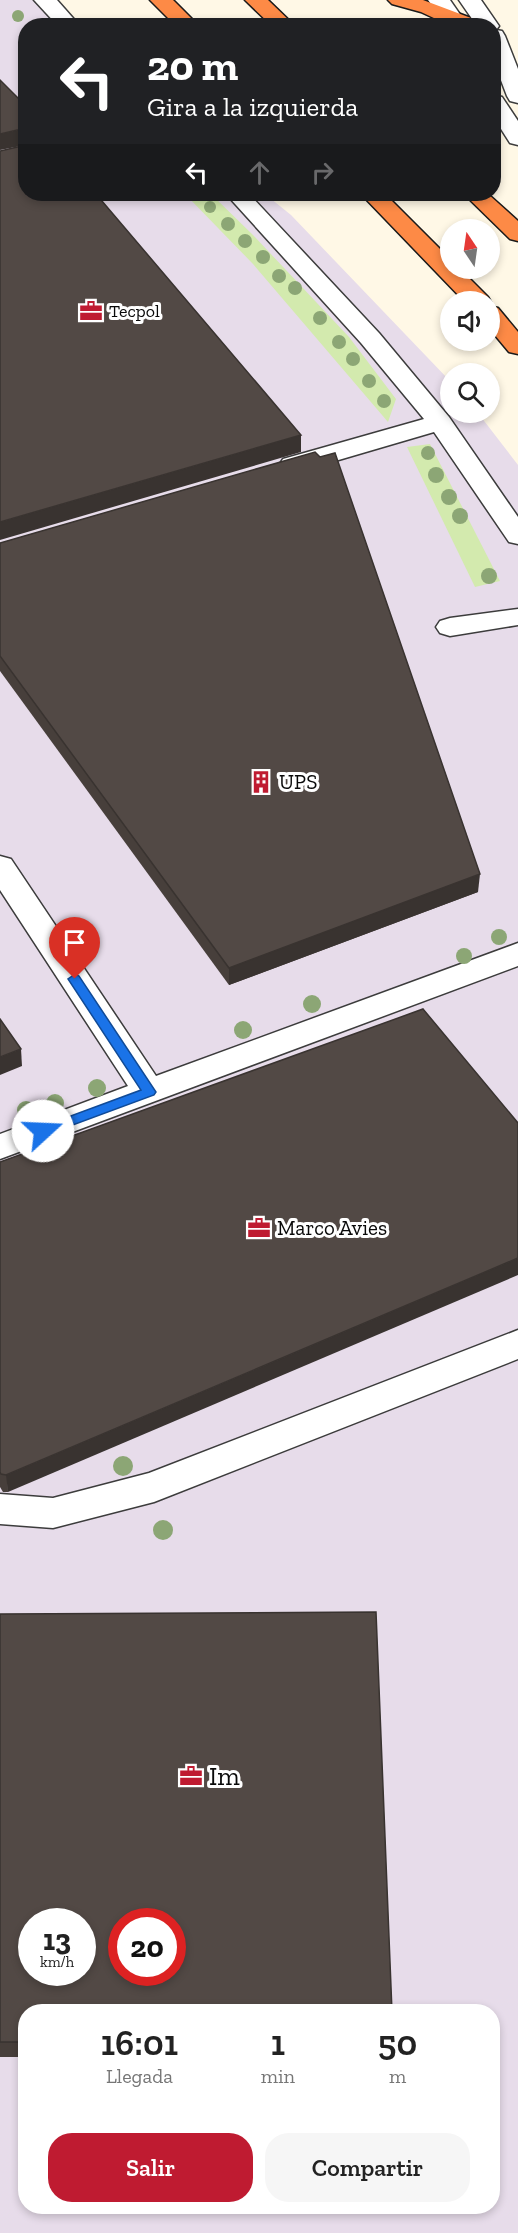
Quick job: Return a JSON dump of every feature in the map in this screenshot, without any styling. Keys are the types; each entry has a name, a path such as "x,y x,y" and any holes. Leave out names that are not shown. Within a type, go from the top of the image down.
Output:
{"highway":[{"path":"161,0 180,18"},
{"path":"256,0 276,18"},
{"path":"399,0 447,18"},
{"path":"379,201 468,291"},
{"path":"483,201 518,234"},
{"path":"500,326 518,347"}],"street":[{"path":"45,0 62,18"},
{"path":"439,0 455,18"},
{"path":"470,0 482,18"},
{"path":"501,54 518,96"},
{"path":"501,112 518,138"},
{"path":"243,201 370,338 440,422 274,471"},
{"path":"441,423 518,536"},
{"path":"450,627 518,616"},
{"path":"0,866 150,1092"},
{"path":"0,1147 518,954"},
{"path":"0,1509 53,1514 153,1487 518,1344"}],"shaded area":[{"path":"0,0 37,0 59,18 18,18 18,201 274,201 291,215 440,371 440,423 486,423 518,465 518,2233 0,2233"}],"green space":[{"path":"192,201 218,201 349,337 396,399 388,422 253,264"},
{"path":"430,444 500,581 475,587 407,447"}],"building":[{"path":"0,80 18,98 18,130 0,134"},
{"name":"Tecpol","path":"18,147 18,201 102,201 301,435 0,522 0,151"},
{"name":"UPS","path":"315,452 320,457 335,453 480,874 229,968 0,656 0,543"},
{"name":"Marco Avies","path":"423,1009 518,1123 518,1258 6,1475 1,1474 0,1162"},
{"path":"0,1019 21,1049 0,1057"},
{"name":"Im","path":"376,1612 392,2004 18,2004 18,2042 0,2042 0,1614"}],"place":[{"name":"Tecpol","path":"91,311"},
{"name":"UPS","path":"261,782"},
{"name":"Marco Avies","path":"259,1228"},
{"name":"Im","path":"191,1776"}],"route":[{"path":"43,1131 150,1092 75,979"}]}
